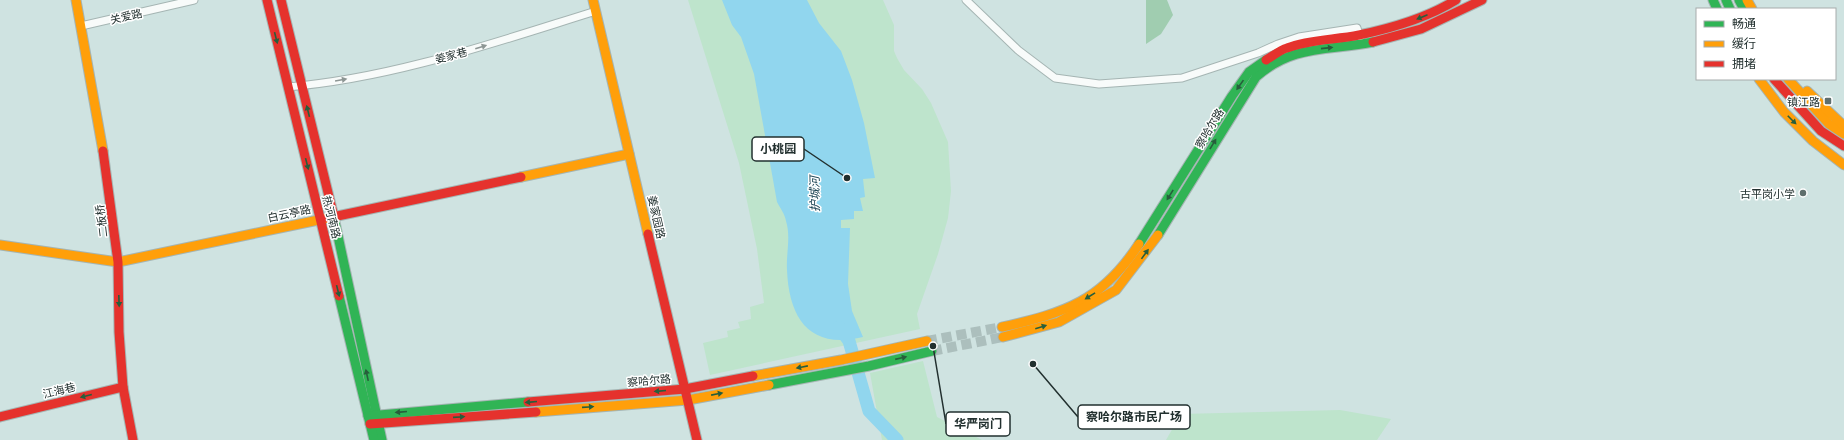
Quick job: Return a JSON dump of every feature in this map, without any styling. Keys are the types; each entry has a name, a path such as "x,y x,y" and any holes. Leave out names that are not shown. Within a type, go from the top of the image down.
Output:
{"main road":[{"name":"二板桥","path":"76,0 108,177 118,262 119,332 124,387 133,440"},
{"name":"热河南路","path":"267,0 320,219 373,419 382,440"},
{"name":"热河南路","path":"281,0 334,217 373,419 374,440"},
{"name":"姜家园路","path":"593,0 697,440"},
{"name":"察哈尔路","path":"1002,327 1058,312 1075,305 1108,283 1132,256 1232,96 1249,72 1258,65 1275,53 1298,44 1361,40 1440,10 1456,0"},
{"name":"察哈尔路","path":"1003,337 1059,322 1116,290 1154,241 1236,107 1261,72 1280,59 1300,51 1426,27 1482,0"},
{"path":"1761,80 1784,112 1813,141 1844,165"},
{"path":"1775,80 1821,131 1844,146"},
{"path":"1789,80 1829,124 1844,134"},
{"path":"1797,80 1828,113 1844,126"},
{"name":"白云亭路","path":"0,245 118,262 629,154"},
{"name":"察哈尔路","path":"373,419 685,390 927,342"},
{"name":"察哈尔路","path":"373,419 688,400 869,366 932,351"},
{"name":"江海巷","path":"0,417 124,387"}],"street":[{"name":"关爱路","path":"81,26 194,0"},
{"path":"966,0 1018,50 1055,78 1099,84 1182,78 1258,53 1299,37 1357,28 1361,40"},
{"name":"姜家巷","path":"288,88 395,70 477,48 596,11"}],"green space":[{"path":"688,0 883,0 894,25 894,51 897,58 904,70 922,89 931,103 948,142 951,191 948,218 938,254 917,314 920,329 710,375 703,343 728,337 727,331 740,328 738,322 751,319 750,307 764,303 757,249 739,163"},
{"path":"1146,0 1167,0 1173,15 1161,34 1146,44"},
{"path":"923,361 937,417 982,440 882,440 870,373"},
{"path":"1340,410 1391,419 1377,440 1166,440 1181,414"}],"water":[{"name":"护城河","path":"722,0 807,0 819,23 841,51 852,80 864,123 875,178 863,179 865,197 860,198 863,211 854,211 854,219 841,220 841,228 850,228 848,284 852,311 863,337 845,340 829,339 816,334 806,327 798,316 792,303 787,270 787,227 785,216 777,202 754,74 741,37 732,25"}],"waterway":[{"path":"839,327 849,341 869,411 897,440"}],"tunnel":[{"path":"927,341 1002,327"},
{"path":"932,351 1003,337"}],"traffic: fast":[{"path":"1713,0 1717,8"},
{"path":"1726,0 1730,8"},
{"path":"1739,0 1743,8"},
{"path":"1158,235 1256,77 1270,66 1297,54 1312,50 1373,42"},
{"path":"1139,244 1232,96 1249,72 1266,60"},
{"path":"333,213 382,440"},
{"path":"339,296 374,440"},
{"path":"769,385 869,366 932,351"},
{"path":"368,416 528,402"}],"traffic: slow":[{"path":"76,0 103,151"},
{"path":"593,0 648,234"},
{"path":"1747,0 1751,8"},
{"path":"1760,80 1784,112 1813,141 1844,165"},
{"path":"1789,80 1829,124 1844,134"},
{"path":"1807,91 1844,126"},
{"path":"521,177 629,154"},
{"path":"0,245 118,262 328,218"},
{"path":"1003,337 1059,322 1116,290 1158,235"},
{"path":"1002,327 1045,316 1080,302 1096,292 1111,279 1139,244"},
{"path":"753,376 841,360 927,341"},
{"path":"536,412 688,400 769,385"}],"traffic: jam":[{"path":"267,0 339,296"},
{"path":"281,0 333,213"},
{"path":"1266,60 1282,50 1296,45 1314,41 1350,37 1397,26 1422,17 1456,0"},
{"path":"1373,42 1421,29 1482,0"},
{"path":"1775,80 1821,131 1844,146"},
{"path":"103,151 118,262 119,332 123,387 133,440"},
{"path":"328,218 521,177"},
{"path":"648,234 697,440"},
{"path":"528,402 685,389 753,376"},
{"path":"0,417 123,387"},
{"path":"370,424 536,412"}],"place":[{"name":"镇江路","path":"1828,101"},
{"name":"小桃园","path":"847,178"},
{"name":"古平岗小学","path":"1803,193"},
{"name":"华严岗门","path":"933,346"},
{"name":"察哈尔路市民广场","path":"1033,364"}]}
